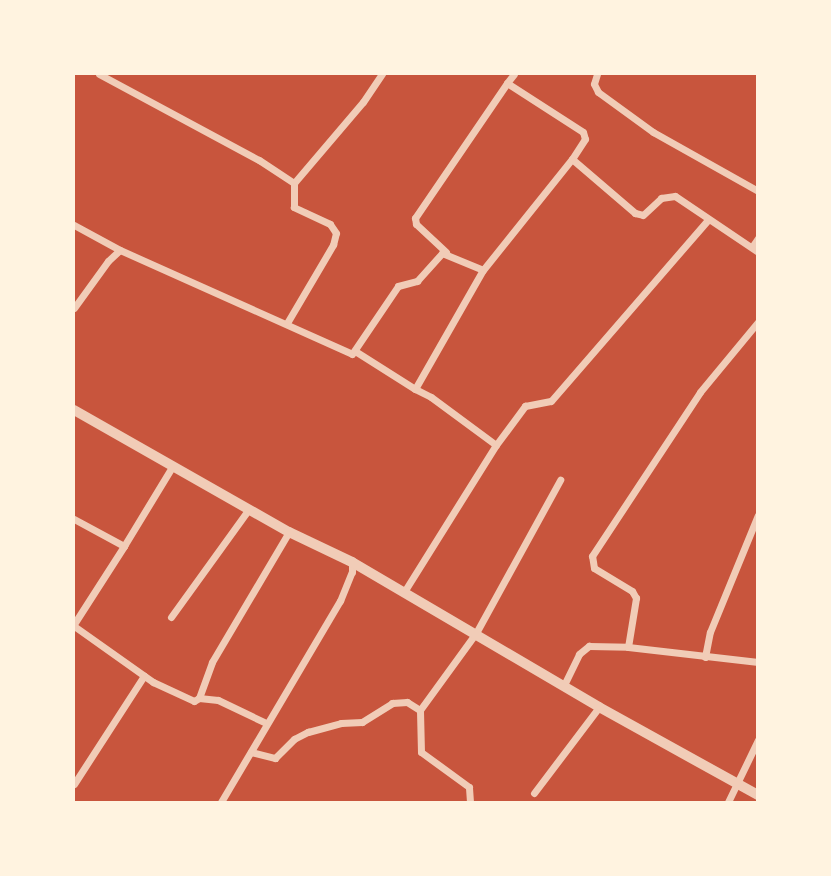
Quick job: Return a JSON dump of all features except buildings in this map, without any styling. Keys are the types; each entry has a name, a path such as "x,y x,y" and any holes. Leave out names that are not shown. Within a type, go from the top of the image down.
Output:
{"street":[{"path":"99,74 260,160 294,183"},
{"path":"288,323 333,245 335,233 330,225 294,207 294,183 363,102 382,74"},
{"path":"483,270 446,252 416,224 415,218 514,74"},
{"path":"597,74 594,84 598,92 653,132 758,191"},
{"path":"415,389 483,270 585,139 583,132 508,83"},
{"path":"572,159 639,215 648,213 668,195 675,196 755,250 758,238"},
{"path":"404,592 496,445 525,406 551,401 708,220"},
{"path":"74,225 192,285 288,323 350,354 355,351 398,286 417,281 439,255 446,252"},
{"path":"74,308 107,261 120,250"},
{"path":"628,647 636,598 632,591 594,568 592,556 700,392 758,322"},
{"path":"355,351 430,397 496,445"},
{"path":"74,410 289,532 352,562 598,707 758,795"},
{"path":"172,467 74,625 144,676 194,701 200,698 218,700 266,723"},
{"path":"470,803 469,786 421,752 420,710 476,633 560,480"},
{"path":"170,617 249,509"},
{"path":"705,657 710,632 758,514"},
{"path":"74,519 124,546"},
{"path":"200,698 212,662 289,532"},
{"path":"220,803 340,601 352,572 352,562"},
{"path":"564,685 583,649 589,646 628,647 758,662"},
{"path":"74,784 144,676"},
{"path":"251,752 275,758 294,739 308,732 341,723 362,722 392,703 407,702 420,710"},
{"path":"534,793 598,707"},
{"path":"728,803 758,740"}]}
